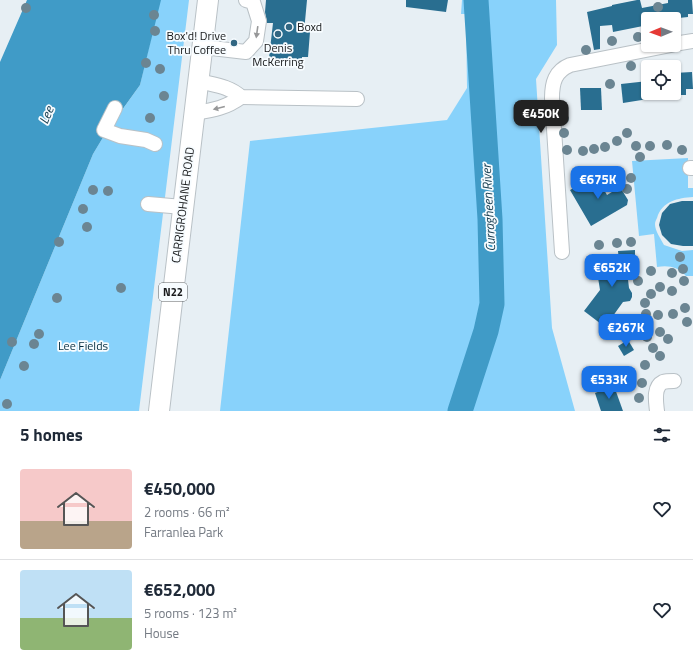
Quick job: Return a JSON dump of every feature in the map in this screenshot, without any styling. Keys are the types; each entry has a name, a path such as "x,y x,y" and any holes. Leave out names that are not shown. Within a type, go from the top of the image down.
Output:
{"highway":[{"name":"CARRIGROHANE ROAD","path":"159,411 208,0"}],"street":[{"path":"203,47 246,52 256,41 259,21 253,2 246,0"},
{"path":"681,43 693,41"},
{"path":"562,252 555,166 552,87 554,78 565,67 641,51"},
{"path":"199,81 225,87 234,91 241,97"},
{"path":"195,113 224,107 241,97 357,99"},
{"path":"115,108 104,130 120,136 146,140 155,144"},
{"path":"148,204 183,208"},
{"path":"657,411 656,395 658,388 663,382 674,381"}],"green space":[{"name":"Lee Fields","path":"160,0 189,0 139,411 0,411 0,380 93,154 105,134 140,85"},
{"path":"462,0 556,0 557,45 536,79 552,328 575,411 220,411 250,141 447,120 467,88 466,14 461,14"},
{"path":"688,158 688,188 693,188 693,197 682,198 667,204 659,212 655,227 664,245 682,251 693,250 693,276 686,276 673,267 657,267 654,234 639,236 632,161"}],"water":[{"name":"Lee","path":"27,0 161,0 140,85 122,110 115,108 105,134 93,154 0,380 0,62"}],"building":[{"name":"Boxd","path":"266,0 307,0 304,32 310,32 308,57 302,57 302,62 269,58 273,23 267,23 265,12"},
{"path":"406,0 448,0 446,12 406,7"},
{"path":"640,0 642,8 668,3 668,0 692,0 693,14 688,14 688,17 681,18 681,12 641,12 641,26 613,32 612,25 600,26 600,49 594,50 587,12 612,5"},
{"path":"692,72 693,89 686,89 686,95 681,95 681,73"},
{"path":"641,82 642,100 623,103 621,84"},
{"path":"580,88 601,88 602,110 581,110"},
{"path":"596,176 607,195 620,187 628,200 627,205 591,226 570,190"},
{"path":"682,201 693,201 693,246 671,244 662,235 659,225 662,213 670,204"},
{"path":"635,250 635,263 626,263 629,288 632,293 632,297 630,301 623,302 605,327 584,311 600,290 596,265 619,261 618,251"},
{"path":"628,340 634,350 624,356 618,346"},
{"path":"614,386 623,411 601,411 595,393"}],"waterway":[{"name":"Curragheen River","path":"460,411 486,331 492,304 490,219 476,0"}],"place":[{"name":"Boxd","path":"289,27"},
{"name":"Denis McKerring","path":"278,34"},
{"name":"Box'd! Drive Thru Coffee","path":"234,43"}]}
